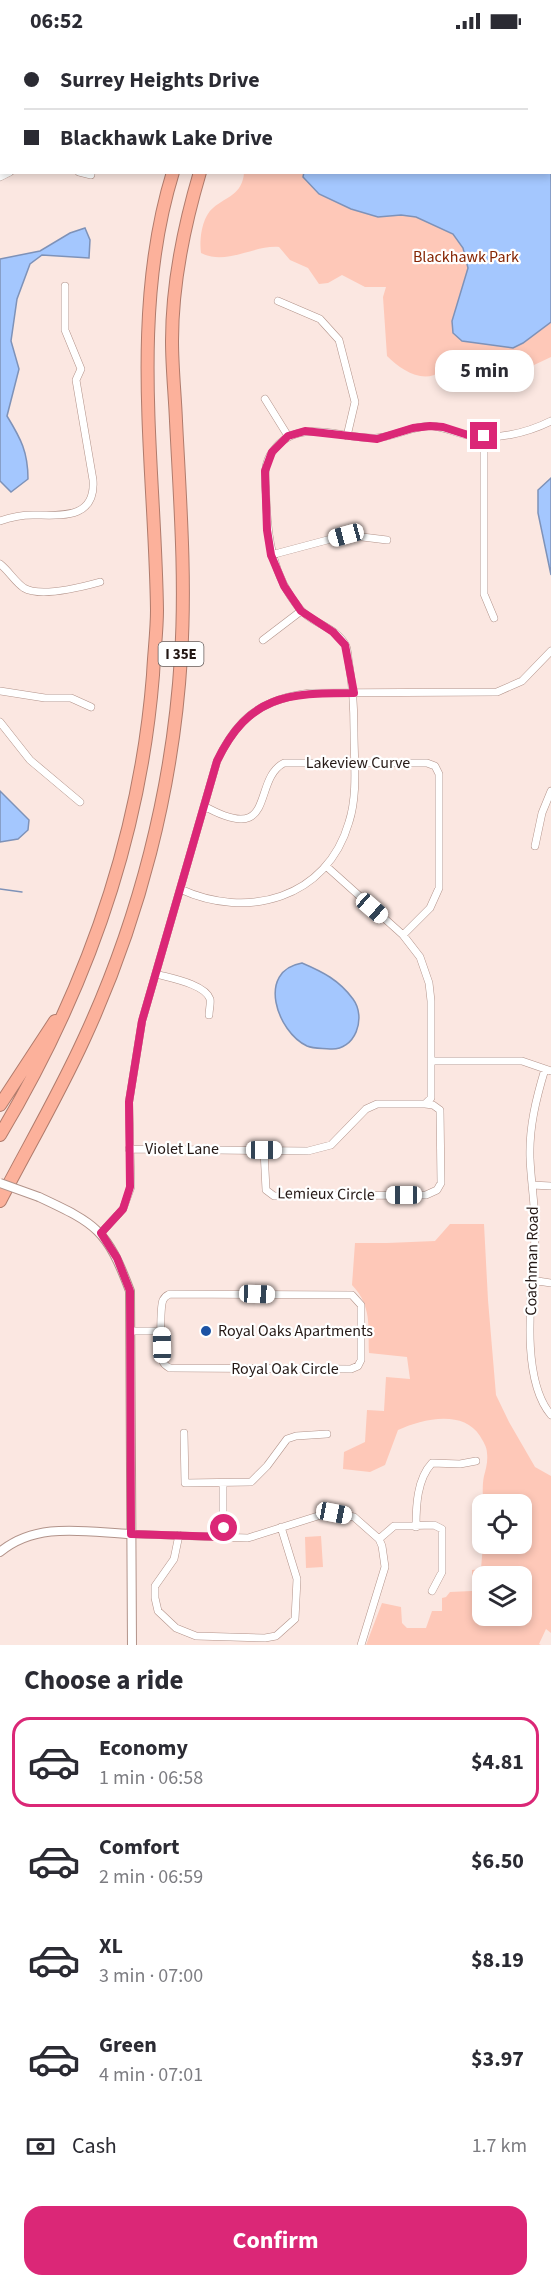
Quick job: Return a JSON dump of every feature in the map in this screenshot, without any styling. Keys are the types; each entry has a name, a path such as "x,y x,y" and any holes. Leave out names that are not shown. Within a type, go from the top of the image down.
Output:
{"highway":[{"name":"I 35E","path":"0,1135 41,1062 77,987 122,856 138,786 150,714 157,613 147,340 152,269 159,226 172,174"},
{"name":"I 35E","path":"0,1184 44,1115 83,1041 125,936 156,826 175,724 181,657 183,572 172,340 184,236 200,174"},
{"path":"0,1105 77,987"},
{"path":"0,1201 44,1115"}],"street":[{"path":"87,174 91,175"},
{"path":"0,521 24,516 73,514 84,507 90,499 93,483 76,380 81,369 65,330 64,286"},
{"path":"279,301 320,319 339,340 355,402 347,436"},
{"path":"265,399 288,436"},
{"path":"180,889 192,895 230,904 265,902 299,889 326,866 340,845 350,822 353,800 354,693 345,645 333,632 301,611 284,586 271,555 267,530 265,471 272,452 288,436 305,431 377,439 413,428 430,426 443,427 468,435 492,437 534,429 551,421"},
{"path":"484,436 484,594 494,618"},
{"path":"271,555 346,535 387,540"},
{"path":"0,564 20,584 34,591 79,588 100,582"},
{"path":"263,640 301,611"},
{"path":"101,1233 123,1209 130,1187 129,1102 142,1021 217,761 226,742 243,722 264,705 288,696 310,693 497,692 522,681 551,651"},
{"path":"0,691 45,698 71,698 91,707"},
{"path":"0,722 30,760 80,802"},
{"name":"Lakeview Curve","path":"204,806 238,819 254,814 262,804 272,773 284,763 427,763 435,766 440,774 439,888 430,908 403,935"},
{"path":"535,846 542,813 551,790"},
{"path":"326,866 403,935 420,957 429,983 432,1001 431,1098 425,1104"},
{"path":"156,974 196,986 204,991 210,999 209,1015"},
{"path":"432,1061 522,1061 548,1070"},
{"name":"Coachman Road","path":"548,1070 534,1107 530,1133 535,1234 530,1317 534,1373 539,1393 551,1415"},
{"name":"Violet Lane","path":"129,1149 308,1150 331,1145 366,1109 377,1104 425,1104"},
{"name":"Lemieux Circle","path":"264,1150 266,1190 274,1196 426,1195 437,1190 441,1183 441,1122 440,1110 433,1105 425,1104"},
{"path":"0,1184 39,1197 75,1214 101,1233 117,1258 130,1291 132,1645"},
{"path":"532,1185 551,1186"},
{"path":"531,1280 551,1283"},
{"name":"Royal Oak Circle","path":"170,1294 352,1295 361,1305 361,1360 358,1366 351,1369 170,1368 162,1359 161,1331 162,1302 170,1294"},
{"path":"130,1331 161,1331"},
{"path":"184,1433 185,1483 223,1484 251,1482 267,1466 287,1439 296,1436 327,1434"},
{"path":"416,1527 417,1503 427,1468 432,1463 460,1464 476,1461"},
{"path":"223,1484 223,1537"},
{"path":"0,1552 28,1535 51,1531 248,1538 334,1513 354,1517 379,1539 385,1567 361,1645"},
{"path":"379,1539 394,1526 434,1525 442,1529 442,1572 432,1591"},
{"path":"179,1535 174,1559 155,1586 158,1611 176,1628 196,1635 265,1638 276,1636 295,1619 297,1579 281,1527"}],"green space":[{"name":"Blackhawk Park","path":"244,174 551,174 551,357 481,390 441,371 427,377 406,371 387,356 383,297 386,287 365,287 342,275 328,283 319,284 308,268 290,260 279,247 220,257 201,253 200,241 206,217 213,208 237,191"},
{"path":"450,1224 484,1224 496,1395 535,1467 551,1476 551,1633 546,1629 539,1644 541,1645 366,1645 382,1603 401,1607 402,1623 407,1628 426,1628 432,1611 442,1611 442,1598 450,1592 472,1591 472,1626 532,1626 532,1566 481,1566 482,1554 532,1554 532,1494 483,1494 486,1449 473,1428 453,1419 419,1422 398,1430 385,1465 370,1472 343,1469 344,1452 365,1442 367,1410 384,1411 386,1377 410,1379 407,1357 369,1353 366,1309 352,1285 355,1243 435,1241"},
{"path":"321,1536 323,1567 306,1568 305,1537"}],"water":[{"path":"304,174 551,174 551,322 513,348 462,341 453,333 452,321 468,268 463,248 453,234 416,217 401,215 378,217 351,209 319,194 303,177"},
{"path":"85,228 90,240 89,258 42,255 30,264 17,299 11,341 19,369 7,416 23,446 28,479 11,492 0,481 0,259 40,251 70,233"},
{"path":"551,478 551,575 538,513 538,490"},
{"path":"0,791 29,820 28,830 18,839 0,842"},
{"path":"302,963 330,977 353,999 359,1015 358,1024 352,1039 346,1045 330,1049 307,1046 296,1039 280,1016 275,989 279,977 288,968"}],"waterway":[{"path":"0,889 22,892"}],"place":[{"name":"Royal Oaks Apartments","path":"206,1331"}],"route":[{"path":"224,1528 223,1537 131,1534 130,1291 117,1258 101,1233 123,1209 130,1187 129,1102 142,1021 217,761 226,742 243,722 264,705 288,696 310,693 354,693 345,645 333,632 301,611 284,586 271,555 267,530 265,471 272,452 288,436 305,431 377,439 413,428 430,426 443,427 468,435 484,436"}]}
